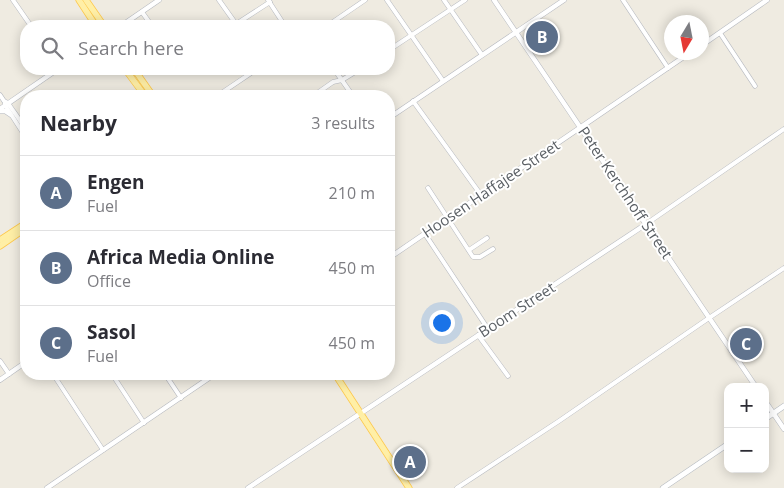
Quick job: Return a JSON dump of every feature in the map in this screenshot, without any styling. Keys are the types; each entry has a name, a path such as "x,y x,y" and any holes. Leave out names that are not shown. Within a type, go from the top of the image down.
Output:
{"main road":[{"path":"79,0 92,20"},
{"path":"86,0 100,20"},
{"path":"129,75 141,90"},
{"path":"138,75 149,90"},
{"path":"0,240 20,227"},
{"path":"0,246 20,232"},
{"path":"339,380 409,488"},
{"path":"769,416 784,406"},
{"path":"663,488 724,447"}],"street":[{"path":"13,0 27,20"},
{"path":"130,20 159,0"},
{"path":"219,0 231,20"},
{"path":"336,20 365,0"},
{"path":"387,0 442,81"},
{"path":"444,0 482,54"},
{"path":"395,46 465,0"},
{"name":"Peter Kerchhoff Street","path":"494,0 753,383"},
{"path":"395,114 564,0"},
{"path":"623,0 668,68"},
{"path":"709,41 767,0"},
{"path":"241,20 269,1 281,20"},
{"path":"142,12 148,20"},
{"path":"720,33 755,86"},
{"name":"Hoosen Haffajee Street","path":"395,254 680,60"},
{"path":"27,90 49,75"},
{"path":"226,90 248,75"},
{"path":"338,75 349,90"},
{"path":"322,90 333,82 342,80 350,75"},
{"path":"0,95 5,111 11,115 20,128"},
{"path":"3,106 20,95"},
{"path":"413,101 481,195"},
{"path":"3,106 20,124"},
{"name":"Boom Street","path":"248,488 646,224 784,129"},
{"path":"428,188 473,257 480,257 494,249"},
{"path":"425,234 488,329"},
{"path":"469,250 487,238"},
{"path":"457,488 784,268"},
{"path":"478,335 508,376"},
{"path":"0,361 9,374"},
{"path":"0,380 20,366"},
{"path":"57,380 104,450"},
{"path":"116,380 144,423"},
{"path":"169,380 181,398"},
{"path":"47,488 206,380"},
{"path":"769,406 784,429"}],"place":[{"name":"Africa Media Online","path":"542,37"},
{"name":"Sasol","path":"746,344"},
{"name":"Engen","path":"410,462"}]}
